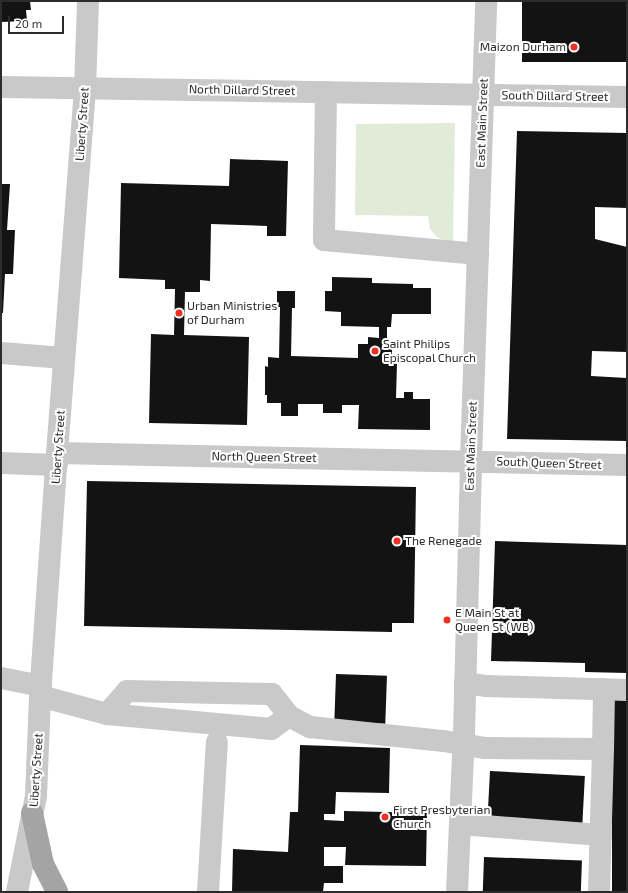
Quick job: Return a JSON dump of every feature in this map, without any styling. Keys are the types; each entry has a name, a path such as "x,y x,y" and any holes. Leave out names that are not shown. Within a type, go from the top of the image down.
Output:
{"main road":[{"path":"32,813 43,864 57,892"}],"street":[{"name":"Liberty Street","path":"17,892 36,796 41,691 57,459 85,88 88,1"},
{"name":"East Main Street","path":"457,892 464,745 471,460 486,1"},
{"name":"North Dillard Street","path":"1,87 484,94"},
{"path":"326,92 324,240 478,254"},
{"name":"South Dillard Street","path":"484,94 627,97"},
{"path":"1,353 64,358"},
{"name":"North Queen Street","path":"1,463 57,459 471,460"},
{"name":"South Queen Street","path":"471,460 627,465"},
{"path":"1,678 107,714 271,729 289,716"},
{"path":"465,683 487,686 627,690"},
{"path":"599,892 604,689"},
{"path":"107,714 127,691 272,694 289,716 310,727 485,748 603,749"},
{"path":"208,892 217,742"},
{"path":"460,824 600,836"}],"green space":[{"path":"455,123 453,241 445,241 437,237 430,229 428,216 355,215 356,124"}],"building":[{"path":"1,1 30,1 31,10 26,10 27,21 1,22"},
{"name":"Maizon Durham","path":"522,1 627,1 627,62 522,62"},
{"path":"517,131 627,133 627,208 595,207 595,239 627,247 627,352 592,351 591,376 627,378 627,441 507,439"},
{"name":"Urban Ministries of Durham","path":"230,159 288,161 286,236 267,236 267,226 211,224 210,281 200,280 200,292 185,292 184,335 249,337 247,425 149,423 151,334 174,335 175,289 165,289 165,280 119,278 121,183 229,186"},
{"path":"1,184 10,184 7,230 15,230 13,274 5,274 3,313 1,313"},
{"name":"Saint Philips Episcopal Church","path":"332,277 372,278 372,283 413,284 413,288 431,288 431,314 392,314 391,327 387,327 387,346 392,346 392,363 397,363 396,398 404,398 404,392 413,392 413,399 430,399 430,430 358,429 359,405 342,405 342,413 323,413 323,404 298,404 298,416 281,416 281,403 267,403 267,395 265,395 265,366 268,367 268,357 279,358 280,307 277,307 277,291 295,291 295,308 292,308 291,356 358,358 358,344 368,344 368,337 379,338 379,327 341,326 341,312 325,311 325,291 332,291"},
{"path":"87,481 416,487 414,623 392,623 392,632 84,626"},
{"path":"495,541 627,545 627,673 585,672 585,663 491,661"},
{"path":"336,674 387,676 385,724 334,722"},
{"path":"612,697 627,697 627,892 612,892"},
{"name":"First Presbyterian Church","path":"300,745 390,748 389,793 336,792 335,814 324,814 324,820 344,821 344,811 427,813 426,866 345,865 346,847 324,847 324,866 343,866 343,883 324,883 323,892 232,892 233,849 288,852 290,812 298,812"},
{"path":"490,771 585,776 582,823 488,818"},
{"path":"484,857 582,860 581,892 483,892"}],"place":[{"name":"Maizon Durham","path":"574,47"},
{"name":"Urban Ministries of Durham","path":"179,313"},
{"name":"Saint Philips Episcopal Church","path":"375,351"},
{"name":"The Renegade","path":"397,541"},
{"name":"E Main St at Queen St (WB)","path":"447,620"},
{"name":"First Presbyterian Church","path":"385,817"}]}
